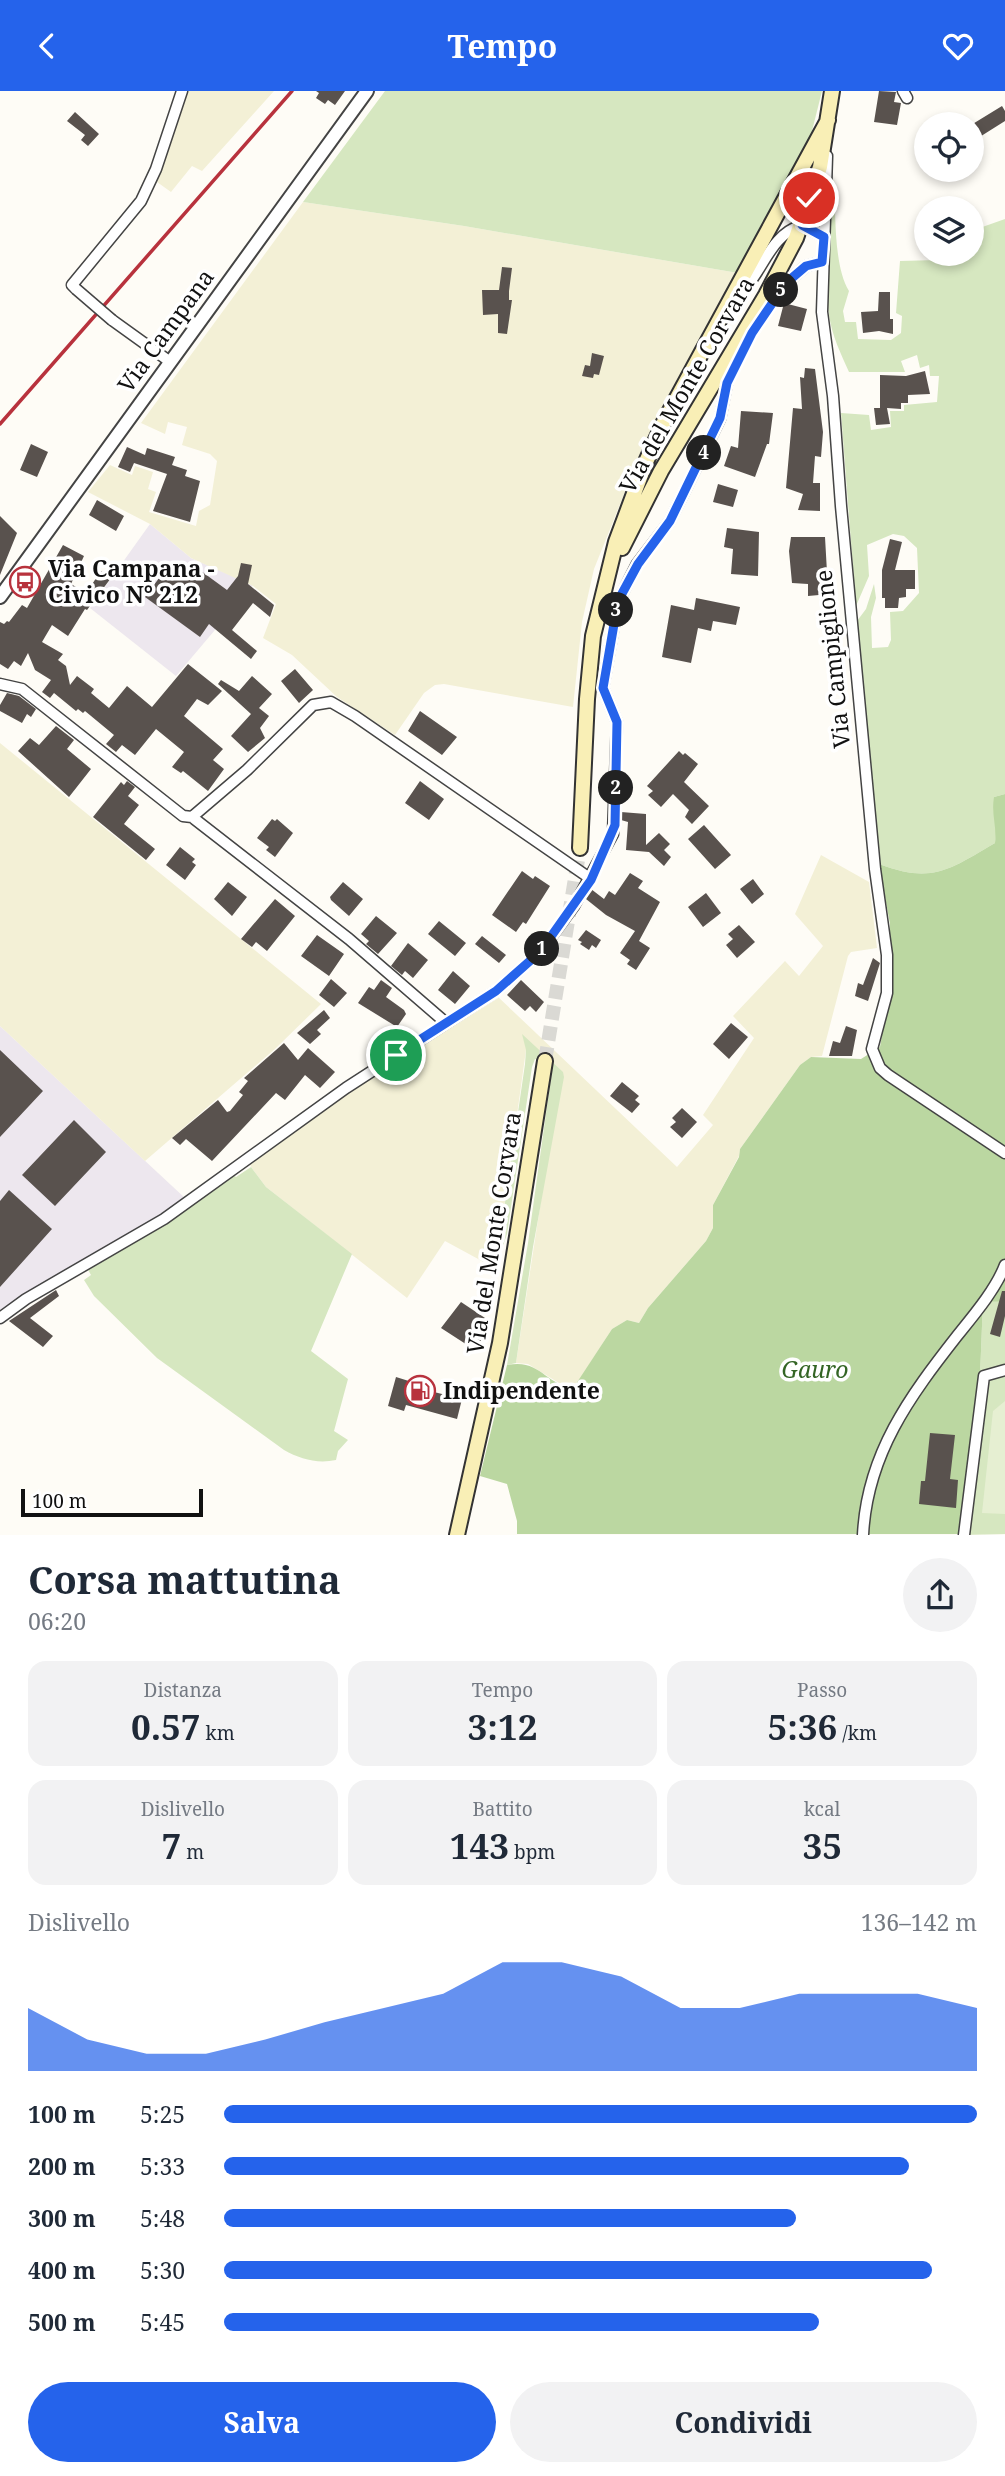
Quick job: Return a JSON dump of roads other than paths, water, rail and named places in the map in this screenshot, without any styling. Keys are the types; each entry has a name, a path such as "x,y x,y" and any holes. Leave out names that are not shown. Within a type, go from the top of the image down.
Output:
{"main road":[{"name":"Via Campiglione","path":"828,120 832,91"},
{"name":"Via del Monte Corvara","path":"611,568 661,471 765,295 802,225 820,167 828,120"},
{"name":"Via del Monte Corvara","path":"580,848 587,699 593,636 616,542 645,464 665,420 828,120"},
{"name":"Via del Monte Corvara","path":"457,1535 500,1343 545,1061"}],"street":[{"path":"169,362 112,320 74,287 141,201 156,169 181,91"},
{"name":"Via Campana","path":"0,597 368,91"},
{"name":"Via Campiglione","path":"828,120 822,312 833,396 875,869 887,955 887,993 872,1049 880,1068 888,1075 1005,1153"},
{"path":"802,225 824,237"},
{"name":"Via del Monte Corvara","path":"730,300 748,288 775,242 789,229 802,225"},
{"path":"0,1318 26,1299 164,1219 346,1088 496,991 540,952 591,880 615,825 617,722 603,688 618,601 638,564 670,521 720,418 727,383 752,333 786,283 806,266 822,262"},
{"path":"0,684 22,689 183,816 192,817 349,939 445,1022"},
{"path":"192,817 247,770 313,705 331,702 591,880"},
{"path":"863,1535 864,1508 879,1455 903,1410 969,1321 1005,1265"},
{"path":"964,1535 984,1376 1005,1370"}],"tunnel":[{"path":"545,1061 580,848"}],"railway":[{"path":"0,424 292,91"}],"place":[{"name":"Via Campana - Civico N° 212","path":"25,582"},
{"name":"Indipendente","path":"420,1391"}],"park label":[{"name":"Gauro","path":"815,1370"}]}
